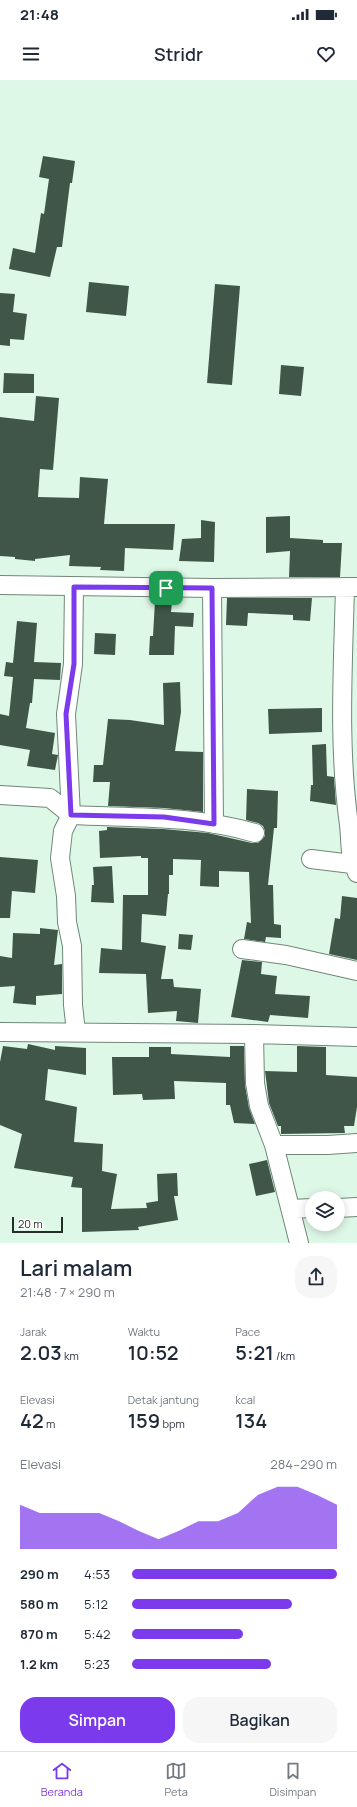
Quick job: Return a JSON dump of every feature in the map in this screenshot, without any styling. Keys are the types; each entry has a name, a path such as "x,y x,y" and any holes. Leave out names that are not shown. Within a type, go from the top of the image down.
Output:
{"street":[{"path":"0,585 212,588 351,587 342,726 344,791 355,868 311,859"},
{"path":"74,587 74,664 66,714 71,815 63,831 60,858 66,896 67,922 72,946 73,1005 76,1032"},
{"path":"212,588 214,824"},
{"path":"0,796 50,798 71,815 164,817 235,827 255,833"},
{"path":"242,949 286,955 357,971"},
{"path":"0,1032 254,1034 357,1037"},
{"path":"254,1034 255,1083 259,1106 274,1145 299,1243"},
{"path":"274,1145 328,1145 357,1143"},
{"path":"345,1208 357,1207"},
{"path":"291,1209 305,1208"}],"building":[{"path":"43,156 75,161 72,183 70,183 62,247 57,247 50,277 9,269 13,248 35,253 41,213 44,214 49,179 39,177"},
{"path":"89,282 129,286 126,316 86,312"},
{"path":"215,284 240,286 232,385 207,383"},
{"path":"0,293 15,294 13,312 27,314 24,340 10,339 10,346 0,345"},
{"path":"281,365 304,367 301,396 279,394"},
{"path":"4,373 34,374 34,393 3,393"},
{"path":"36,396 59,398 53,470 40,469 38,497 79,498 80,477 108,479 104,524 175,524 173,550 125,548 124,571 100,570 101,567 69,566 70,555 35,559 35,561 0,556 0,417 34,421"},
{"path":"290,516 290,538 323,540 323,543 342,543 340,577 289,577 290,551 266,553 266,517"},
{"path":"201,520 215,522 214,562 179,561 182,539 201,538"},
{"path":"227,598 312,598 310,621 293,620 293,615 248,613 247,626 226,625"},
{"path":"155,601 172,602 171,612 194,613 193,627 175,626 174,655 149,655 150,636 153,636"},
{"path":"17,621 37,623 34,662 61,663 60,680 34,679 32,703 30,703 26,728 55,733 52,754 58,755 55,770 27,766 30,750 0,745 0,714 9,716 13,677 4,676 6,662 13,663"},
{"path":"95,633 116,634 115,655 94,654"},
{"path":"180,682 181,712 175,751 203,752 203,812 164,808 108,806 110,782 93,782 94,765 103,765 108,719 130,720 164,725 163,683"},
{"path":"322,708 322,732 269,734 268,709"},
{"path":"326,744 327,776 334,777 336,805 310,801 311,785 313,785 312,745"},
{"path":"247,789 278,791 277,828 274,828 268,885 273,885 274,924 281,925 281,938 266,937 265,942 244,939 247,922 251,923 249,872 219,871 219,887 200,886 201,860 173,859 173,875 169,875 169,894 166,916 142,914 141,942 166,946 161,979 173,979 174,987 201,989 198,1023 176,1021 177,1011 148,1013 146,974 99,973 101,948 122,950 123,895 148,895 148,858 141,858 141,856 100,858 99,831 107,830 107,827 163,829 208,833 258,843 265,836 265,831 263,826 258,823 246,820"},
{"path":"0,857 38,860 35,893 12,891 10,918 0,918"},
{"path":"112,866 114,903 91,902 92,885 94,885 93,867"},
{"path":"342,896 357,898 357,960 329,954 335,918 340,919"},
{"path":"40,928 58,930 54,965 62,964 62,994 36,996 36,1005 13,1003 15,986 0,987 0,956 12,958 13,933 40,934"},
{"path":"179,934 193,935 191,950 178,949"},
{"path":"242,960 262,962 261,974 277,976 275,994 310,996 308,1018 270,1015 268,1022 231,1017"},
{"path":"28,1044 55,1050 55,1046 86,1048 86,1075 48,1069 45,1100 77,1107 74,1142 103,1144 102,1171 117,1174 111,1209 147,1208 146,1203 158,1201 157,1174 177,1173 178,1196 174,1196 178,1220 138,1227 139,1230 82,1232 82,1188 71,1187 73,1177 14,1168 22,1134 0,1125 0,1062 3,1046 27,1049"},
{"path":"230,1046 244,1046 245,1085 249,1108 255,1124 234,1123 230,1105 226,1105 226,1083 174,1081 175,1099 143,1100 142,1094 113,1095 112,1057 149,1057 149,1047 171,1047 171,1054 230,1057"},
{"path":"297,1046 326,1047 326,1075 357,1077 357,1107 354,1126 344,1126 345,1133 281,1134 281,1126 278,1126 269,1103 265,1071 297,1072"},
{"path":"267,1160 275,1192 256,1196 249,1164"}],"route":[{"path":"74,587 166,588 212,588 214,824 164,817 137,818 71,815 71,789 66,714 69,703 74,664 74,587"}]}
